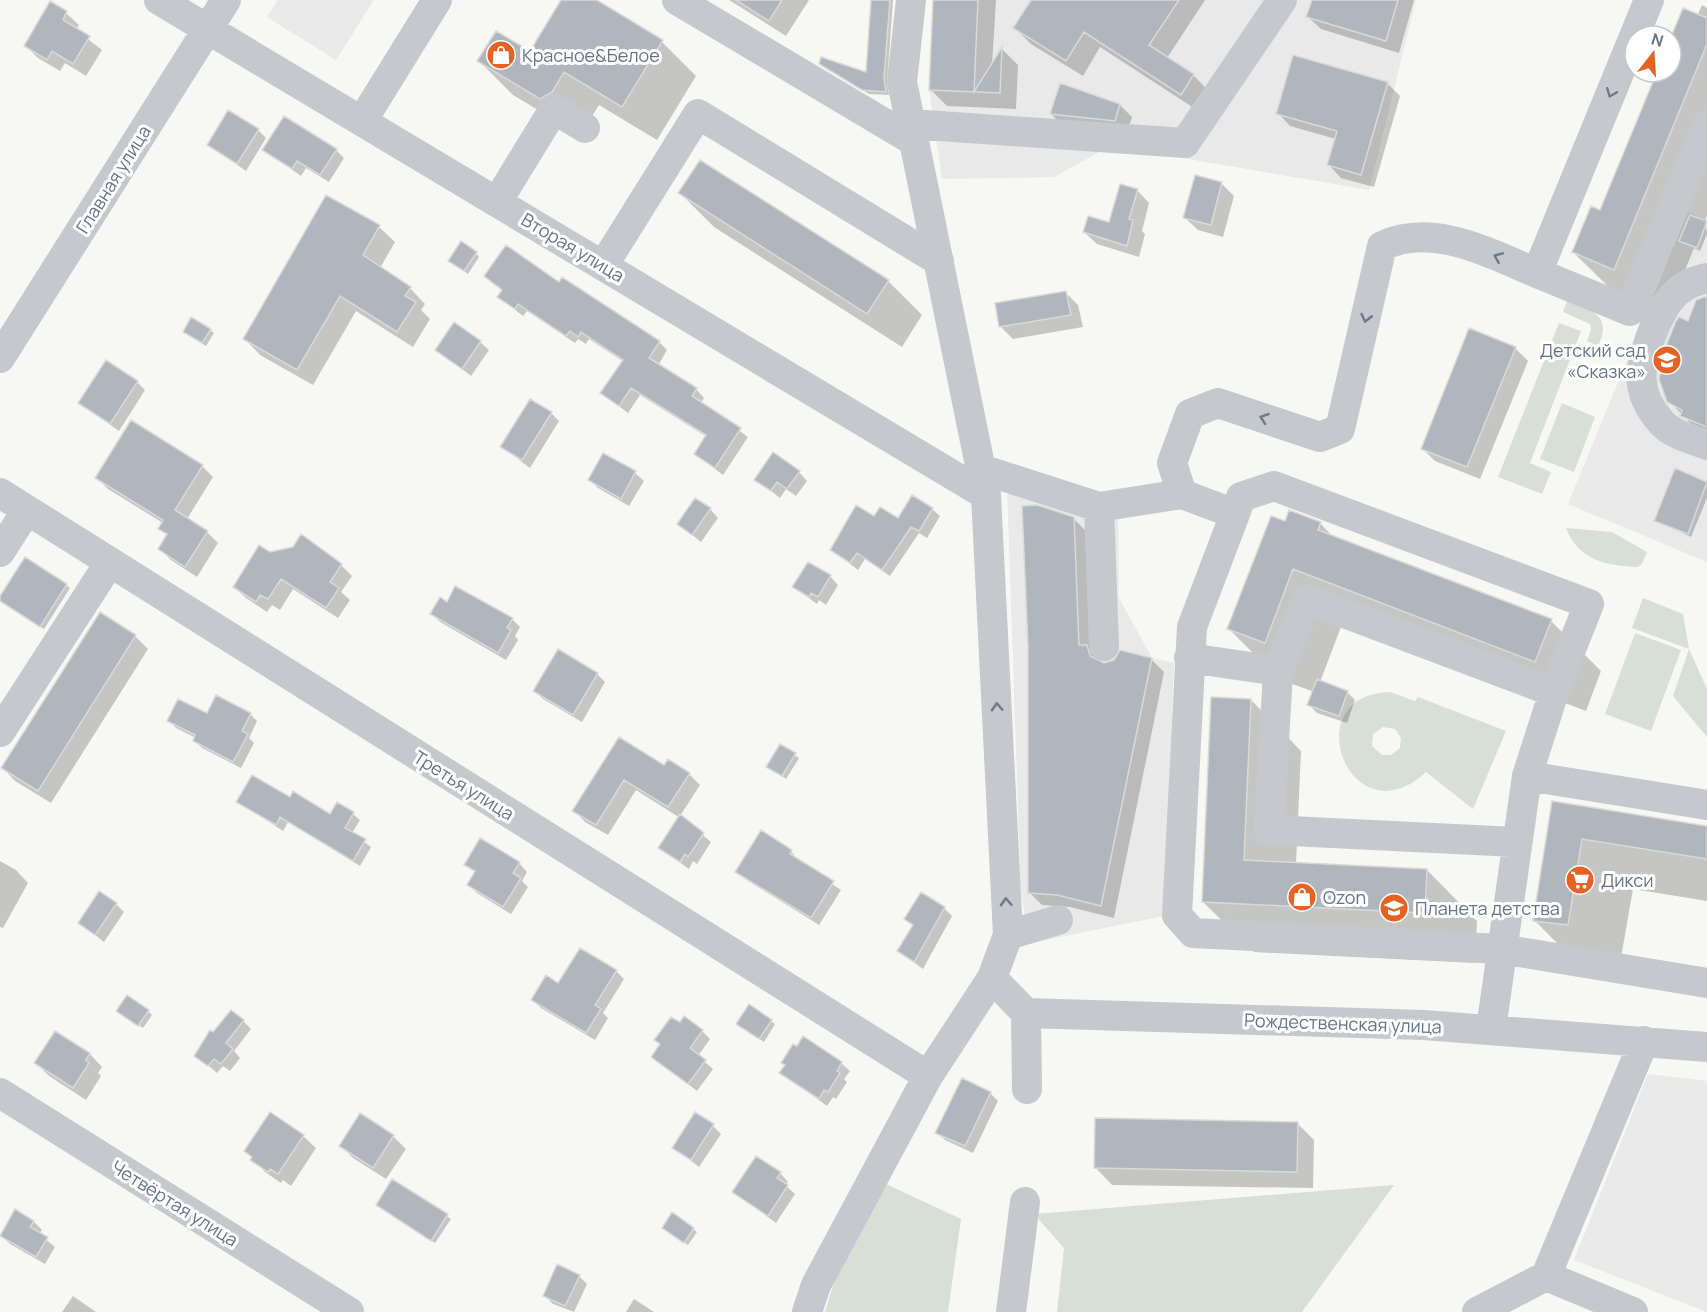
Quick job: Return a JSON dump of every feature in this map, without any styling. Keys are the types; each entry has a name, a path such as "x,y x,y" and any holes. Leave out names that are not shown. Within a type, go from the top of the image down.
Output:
{"street":[{"name":"Вторая улица","path":"159,0 603,266 984,482 1099,507"},
{"name":"Главная улица","path":"0,358 226,0"},
{"path":"362,121 437,0"},
{"path":"677,0 912,132 1185,143 1282,0"},
{"path":"807,1312 816,1285 928,1076 992,978 1008,935 984,482 902,82 911,0"},
{"path":"1537,273 1649,0"},
{"path":"497,202 554,109 585,128"},
{"path":"603,266 698,114 939,261"},
{"path":"1707,126 1648,304 1640,374 1645,397 1657,417 1670,430 1707,445"},
{"path":"1182,494 1172,463 1190,414 1218,403 1320,437 1341,429 1382,246 1400,238 1457,240 1630,311 1707,278"},
{"path":"1491,1029 1500,949 1527,776 1554,692 1588,604 1274,486 1241,497 1191,627 1177,915 1193,933 1500,949 1707,982"},
{"name":"Третья улица","path":"0,493 928,1076"},
{"path":"1104,646 1099,507 1182,494 1235,514"},
{"path":"0,552 27,510"},
{"path":"0,732 110,562"},
{"path":"1516,842 1269,830 1278,671 1307,599 1554,692"},
{"path":"1189,658 1278,671"},
{"path":"1527,776 1707,805"},
{"path":"1008,935 1058,920"},
{"path":"992,978 1026,1013 1027,1089"},
{"name":"Рождественская улица","path":"1026,1013 1491,1029 1707,1047"},
{"path":"1477,1312 1546,1276 1644,1041"},
{"name":"Четвёртая улица","path":"0,1093 349,1312"},
{"path":"1011,1312 1025,1202"},
{"path":"1546,1276 1633,1312"}],"shaded area":[{"path":"278,0 374,0 336,60 267,17"},
{"path":"933,0 1416,0 1369,190 1124,148 1103,150 1054,177 942,179 929,90"},
{"name":"Детский сад «Сказка»","path":"1688,212 1707,220 1707,562 1568,504"},
{"path":"1567,301 1592,311 1598,316 1603,327 1598,346 1587,341 1591,330 1590,324 1563,312"},
{"path":"1559,323 1581,331 1530,463 1551,472 1542,494 1498,477"},
{"path":"1562,403 1595,417 1574,472 1540,459"},
{"path":"1007,488 1118,498 1119,598 1152,658 1174,663 1164,916 1030,943 1021,894"},
{"path":"1566,528 1612,532 1647,552 1642,564 1638,567 1605,563 1586,554 1578,547"},
{"path":"1643,598 1683,614 1689,649 1632,628"},
{"path":"1635,633 1681,650 1651,731 1605,714"},
{"path":"1689,649 1707,689 1707,737 1673,696"},
{"path":"1390,692 1415,701 1418,697 1506,731 1473,809 1426,772 1399,789 1375,789 1356,778 1344,759 1339,737 1344,716 1361,699","holes":["1383,727 1395,729 1401,738 1400,748 1391,755 1382,755 1372,746 1373,734"]},
{"path":"1648,1074 1707,1081 1707,1312 1574,1260"},
{"path":"886,1184 961,1219 948,1312 825,1312 838,1269"},
{"path":"1394,1185 1302,1312 1057,1312 1064,1248 1034,1214"}],"building":[{"path":"561,0 597,0 663,40 622,107 564,72 552,92 540,99 477,61 496,31 530,51"},
{"path":"736,0 782,0 769,21"},
{"path":"871,0 890,0 884,78 886,92 862,90 819,64 821,57 866,72"},
{"path":"933,0 978,0 974,92 929,90"},
{"path":"1031,0 1179,0 1149,45 1194,74 1181,95 1084,32 1066,61 1013,28"},
{"path":"1312,0 1398,0 1386,41 1306,17"},
{"path":"50,1 67,11 63,20 90,36 73,64 52,51 47,60 24,46"},
{"path":"1683,8 1707,18 1707,44 1614,270 1572,252 1591,206 1600,210 1652,84 1683,84 1683,24 1676,24"},
{"path":"1002,47 1000,93 974,92"},
{"path":"1293,55 1388,82 1361,175 1327,165 1337,131 1276,114"},
{"path":"1060,83 1120,104 1115,121 1050,114"},
{"path":"228,110 259,129 237,164 207,145"},
{"path":"284,116 337,149 320,175 297,161 292,169 262,150"},
{"path":"700,160 889,280 867,314 678,193"},
{"path":"1195,175 1222,182 1211,225 1183,218"},
{"path":"1120,184 1138,189 1129,219 1133,220 1127,246 1083,232 1088,216 1109,222"},
{"path":"326,195 380,225 363,255 411,287 405,296 416,302 397,332 340,296 297,370 243,339"},
{"path":"1690,215 1707,221 1697,248 1679,241"},
{"path":"461,241 477,252 464,271 448,261"},
{"path":"506,245 559,282 562,277 660,341 649,358 697,388 692,396 741,428 715,468 694,454 706,435 631,388 619,406 600,393 623,360 581,332 578,337 570,331 566,336 518,304 515,309 497,297 502,290 484,276"},
{"path":"1066,291 1071,315 999,327 995,303"},
{"path":"1707,296 1707,427 1680,416 1682,410 1667,402 1659,379 1664,351 1676,321 1679,317 1688,321 1696,300"},
{"path":"191,317 211,329 202,343 183,332"},
{"path":"454,322 481,341 462,369 435,350"},
{"path":"1469,328 1516,347 1467,467 1421,449"},
{"path":"106,360 138,381 110,424 78,403"},
{"path":"530,399 552,412 522,460 500,447"},
{"path":"131,420 203,465 175,510 208,531 185,567 158,549 167,534 158,529 163,520 95,478"},
{"path":"773,452 800,471 787,489 777,482 771,491 754,480"},
{"path":"603,453 636,471 621,499 588,480"},
{"path":"1675,468 1707,482 1688,534 1654,521"},
{"path":"912,495 933,508 919,531 911,527 882,570 857,553 850,563 830,550 856,505 874,516 880,507 898,518"},
{"path":"695,498 711,508 692,535 677,524"},
{"path":"1037,505 1074,517 1079,645 1087,645 1090,656 1104,663 1114,660 1120,650 1152,658 1101,906 1057,895 1028,893 1028,647 1022,506"},
{"path":"1289,510 1321,522 1318,530 1552,619 1535,662 1293,569 1265,643 1227,629 1271,516 1285,521"},
{"path":"301,534 342,564 330,582 339,588 326,608 281,579 268,599 260,595 256,602 233,587 259,545 270,552 293,547"},
{"path":"25,557 67,584 40,627 0,601 0,596"},
{"path":"808,562 831,575 818,597 811,593 809,597 792,587"},
{"path":"455,586 513,618 507,628 511,630 498,653 430,614 440,597 447,602"},
{"path":"100,612 136,635 38,791 1,768"},
{"path":"558,649 598,673 573,715 533,691"},
{"path":"1317,679 1348,691 1339,716 1307,705"},
{"path":"216,695 251,713 242,731 248,734 233,762 193,741 195,735 167,721 178,699 207,713"},
{"path":"1211,697 1251,699 1244,860 1427,869 1425,913 1202,902"},
{"path":"619,737 664,765 668,759 690,773 668,807 624,780 596,825 572,811"},
{"path":"780,744 796,753 782,776 766,767"},
{"path":"252,775 290,797 293,791 330,814 337,802 354,812 345,828 366,839 353,861 280,817 276,825 236,802"},
{"path":"1552,801 1707,826 1707,859 1582,839 1568,925 1533,921"},
{"path":"680,814 704,833 688,857 685,854 680,862 658,848"},
{"path":"761,830 792,850 790,854 834,881 811,918 735,872"},
{"path":"480,838 520,862 513,873 521,878 503,907 467,885 475,871 464,865"},
{"path":"99,891 117,903 95,935 78,923"},
{"path":"921,892 945,907 914,962 897,951 913,925 904,919"},
{"path":"580,948 617,970 595,1005 601,1009 586,1033 531,1000 546,975 558,983"},
{"path":"127,995 149,1010 138,1026 116,1011"},
{"path":"749,1004 772,1020 759,1039 736,1024"},
{"path":"231,1010 244,1020 226,1043 233,1049 221,1064 214,1059 208,1066 194,1056 210,1030 213,1032"},
{"path":"684,1016 703,1030 690,1048 706,1060 688,1084 651,1057 660,1044 654,1040 671,1017 680,1022"},
{"path":"55,1031 90,1053 86,1060 89,1063 73,1088 34,1063"},
{"path":"803,1036 842,1062 837,1071 840,1073 828,1092 824,1090 819,1099 779,1073 785,1065 781,1063 793,1044 797,1046"},
{"path":"962,1078 991,1092 965,1146 935,1133"},
{"path":"270,1112 304,1135 278,1174 270,1169 268,1172 250,1160 252,1157 244,1151"},
{"path":"695,1112 714,1124 691,1160 672,1148"},
{"path":"360,1113 394,1135 373,1168 339,1146"},
{"path":"1095,1118 1298,1122 1297,1172 1094,1168"},
{"path":"756,1156 781,1172 777,1178 788,1185 768,1216 732,1192"},
{"path":"392,1179 448,1214 431,1241 376,1205"},
{"path":"15,1209 34,1221 30,1227 48,1237 36,1257 0,1236"},
{"path":"672,1212 694,1228 684,1243 662,1228"},
{"path":"557,1264 580,1275 565,1306 543,1296"}],"place":[{"name":"Красное&Белое","path":"501,55"},
{"name":"Детский сад «Сказка»","path":"1667,360"},
{"name":"Дикси","path":"1580,880"},
{"name":"Ozon","path":"1302,897"},
{"name":"Планета детства","path":"1394,908"}]}
